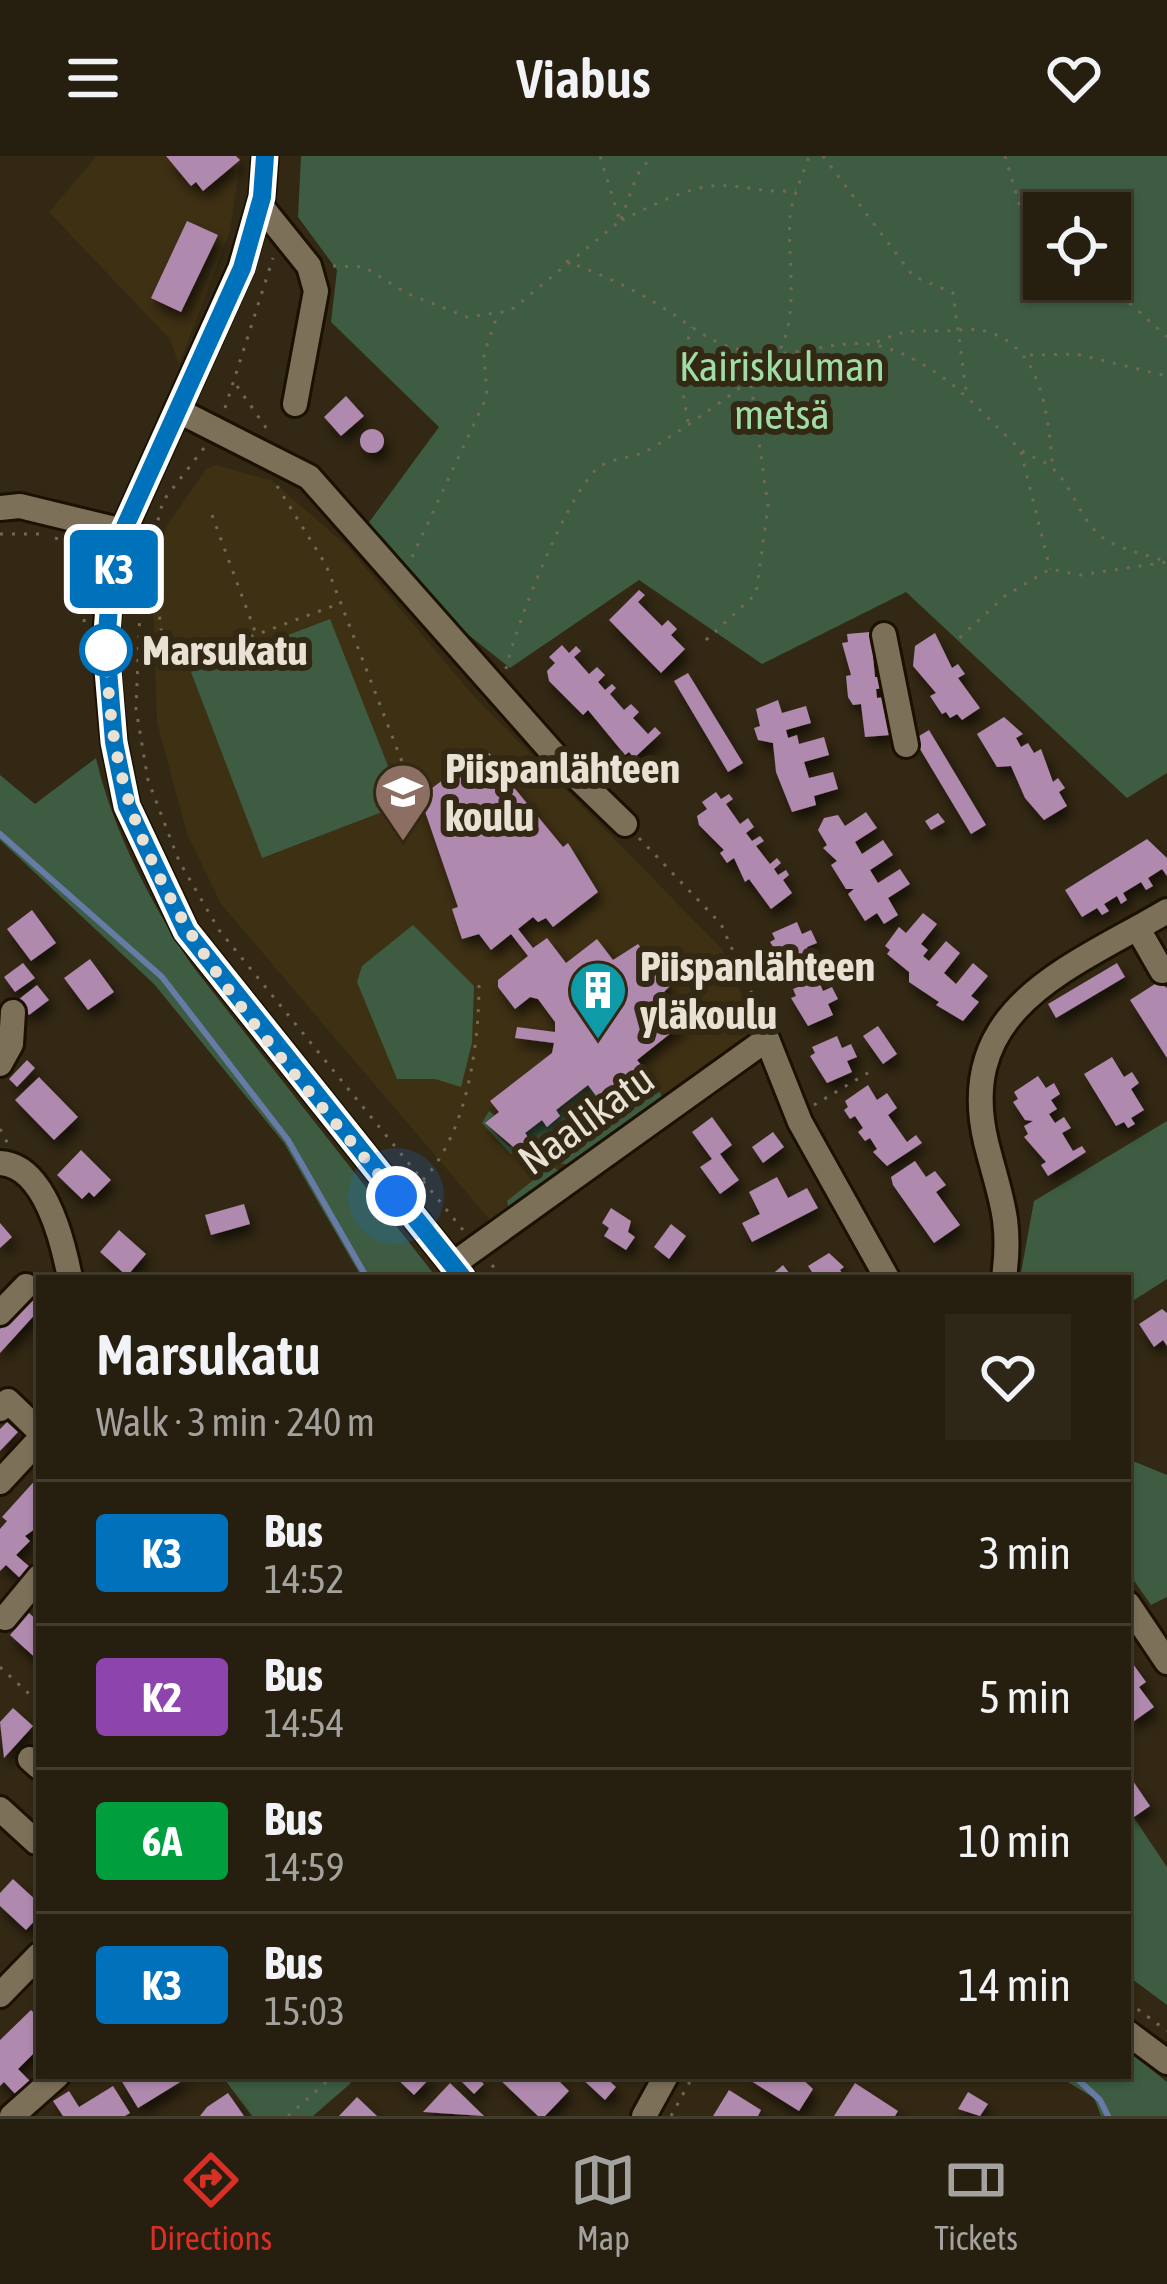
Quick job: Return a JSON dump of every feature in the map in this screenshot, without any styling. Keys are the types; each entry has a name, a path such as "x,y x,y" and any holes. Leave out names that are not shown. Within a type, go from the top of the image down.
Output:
{"street":[{"path":"265,156 260,205 242,268 123,531 111,580 106,646 114,742 127,806 186,931 458,1272"},
{"path":"260,205 309,266 316,291 295,404"},
{"path":"177,410 280,458 309,477 500,694 625,824"},
{"path":"0,508 43,511 123,531"},
{"path":"884,635 906,746"},
{"path":"1004,1275 1010,1232 982,1111 981,1073 991,1041 1018,1001 1167,911"},
{"path":"1138,929 1162,971"},
{"path":"0,1064 11,1044 13,1012"},
{"path":"767,1039 797,1114 844,1208 885,1275"},
{"name":"Naalikatu","path":"458,1272 477,1246 767,1039"},
{"path":"0,1163 24,1172 44,1200 69,1275"},
{"path":"0,1312 26,1286"},
{"path":"3,1401 36,1433"},
{"path":"0,1482 36,1440"},
{"path":"5,1618 36,1582"},
{"path":"1131,1608 1167,1662"},
{"path":"0,1809 36,1842"},
{"path":"0,1995 36,1958"},
{"path":"1131,2035 1167,2062"},
{"path":"12,2116 54,2079"},
{"path":"644,2116 665,2079"}],"path":[{"path":"600,156 620,221"},
{"path":"620,221 637,175 652,156"},
{"path":"500,694 515,623 539,583 575,497 601,466 644,453 778,355 787,324 791,211 809,156"},
{"path":"824,156 913,276 953,293 967,398"},
{"path":"1005,156 1023,210"},
{"path":"309,266 364,267 406,293 467,317 509,310 620,221 665,199 714,185 766,195 798,190"},
{"path":"278,227 268,282 236,385 215,429 163,501 140,586 136,710 148,780 179,861 219,930 500,1275"},
{"path":"566,261 658,304 691,327 737,349 778,355 819,350 846,340 876,342 914,359 995,418 1021,450 1053,469"},
{"path":"1126,300 1167,337"},
{"path":"400,580 487,397 484,354 498,312"},
{"path":"688,424 680,376 691,327"},
{"path":"876,342 911,327 958,328 991,332 1028,356 1076,355 1167,376"},
{"path":"954,643 1005,596 1049,569 1080,574 1167,562 1106,540 1082,515 1053,469 1048,419 1028,356"},
{"path":"706,640 756,594 768,506 750,376"},
{"path":"236,385 280,448 277,487 326,565 412,785"},
{"path":"1021,450 1049,569"},
{"path":"212,515 257,635"},
{"path":"0,534 43,534 75,544 88,556 84,618"},
{"path":"111,580 140,586 157,597 162,636 176,664 340,603"},
{"path":"625,824 722,924 764,1021 767,1039"},
{"path":"423,1180 441,1157 462,1101 476,1040 479,984"},
{"path":"797,1114 871,1071"},
{"path":"0,1667 36,1700"},
{"path":"1131,2004 1167,2031"},
{"path":"318,2079 323,2085"},
{"path":"288,2116 330,2079"},
{"path":"671,2116 691,2079"}],"shaded area":[{"path":"97,156 241,156 230,231 179,365 170,339 49,212"},
{"name":"Piispanlähteen koulu","path":"216,465 272,481 347,546 473,695 722,949 738,986 754,1031 496,1227 221,904 187,834 157,722 153,605 166,527 206,469"}],"green space":[{"name":"Kairiskulman metsä","path":"301,156 1167,156 1167,773 1127,798 906,592 762,664 639,580 510,668 400,580 367,525 439,427 331,322 337,270 298,217"},
{"path":"330,619 403,804 262,858 191,672"},
{"path":"96,758 134,865 191,964 435,1275 360,1275 284,1143 154,984 0,840 0,775 35,804"},
{"path":"413,925 474,986 472,1043 461,1087 435,1079 397,1079 357,982 362,966"},
{"path":"654,1082 665,1102 574,1166 511,1154 482,1123 489,1111 495,1116 486,1124 509,1146 530,1140 525,1133 542,1120 548,1126 560,1117 556,1110 588,1085 603,1104 621,1091 625,1094 636,1086 641,1092"},
{"path":"1167,1121 1167,1279 1131,1302 1131,1275 1021,1275 1034,1201"},
{"path":"551,1166 563,1173 509,1209 507,1201"},
{"path":"1131,1460 1167,1475 1167,1597 1151,1605 1131,1576"},
{"path":"1131,1813 1167,1867 1167,2005 1131,1978"},
{"path":"1131,2053 1167,2082 1167,2116 1101,2116 1094,2098 1063,2079 1131,2079"},
{"path":"224,2079 346,2079 351,2083 313,2116 252,2116"}],"building":[{"path":"166,156 236,156 240,160 203,191 196,182 191,186"},
{"path":"187,221 218,235 181,312 151,298"},
{"path":"346,396 364,416 341,436 324,417"},
{"path":"372,429 384,441 372,453 360,441"},
{"path":"639,590 645,595 638,602 662,626 668,620 677,629 671,635 685,649 661,673 609,620"},
{"path":"870,632 871,645 879,644 880,655 873,656 875,677 882,677 884,688 876,689 877,698 886,697 895,721 888,722 890,735 865,737 861,704 853,705 848,697 846,676 851,675 842,643 848,642 847,634"},
{"path":"935,633 952,668 958,664 965,674 958,678 980,708 962,720 957,714 950,718 942,714 930,696 936,693 913,666 915,646"},
{"path":"562,645 569,653 576,646 581,651 574,657 589,674 597,667 605,675 598,682 605,690 612,684 616,688 610,694 624,710 631,704 639,712 633,718 648,734 655,727 661,733 634,758 629,752 625,755 588,710 583,715 549,681 547,671 555,663 549,657"},
{"path":"688,673 743,763 728,772 674,681"},
{"path":"778,700 782,713 806,706 811,723 786,730 788,738 797,735 799,744 824,737 829,755 804,762 809,778 833,772 838,789 814,796 816,805 792,812 776,772 773,743 758,740 754,728 760,726 756,709"},
{"path":"1004,717 1023,734 1016,738 1021,747 1028,743 1034,753 1041,749 1053,782 1058,778 1065,788 1059,792 1067,806 1044,820 1025,798 1011,766 997,767 977,734"},
{"path":"929,730 986,825 971,834 914,739"},
{"path":"489,753 494,758 488,764 497,776 502,773 563,847 568,843 598,892 553,927 546,918 538,922 533,917 518,929 533,948 547,938 566,963 597,939 613,960 638,944 670,986 664,992 686,1021 637,1060 649,1075 624,1095 621,1091 603,1105 588,1085 556,1110 560,1116 547,1127 542,1120 525,1133 530,1140 517,1150 485,1123 499,1112 490,1101 552,1053 554,1043 515,1038 517,1027 555,1032 555,1022 538,999 530,997 515,1009 498,987 498,980 528,956 511,934 491,950 479,934 462,939 452,909 458,907 420,797 463,765 466,769"},
{"path":"716,792 721,799 729,794 733,799 726,804 740,824 748,818 754,827 746,833 752,841 760,836 764,841 756,846 770,864 777,858 781,863 774,869 778,875 786,870 789,875 783,880 792,893 771,909 749,879 745,882 734,858 727,863 720,853 724,850 699,825 697,816 707,809 702,802"},
{"path":"866,812 877,828 855,842 862,854 883,840 893,855 870,870 878,883 900,869 910,884 888,898 898,915 884,924 877,913 865,921 848,894 854,889 846,889 831,865 837,861 823,848 827,845 818,830 824,818 838,815 845,826"},
{"path":"938,813 945,822 931,830 925,821"},
{"path":"1147,839 1167,858 1167,876 1162,869 1148,878 1153,886 1146,890 1141,882 1123,893 1127,900 1121,904 1117,896 1104,904 1109,911 1102,915 1097,908 1082,917 1065,890"},
{"path":"32,910 56,943 31,961 7,929"},
{"path":"923,913 937,924 921,944 928,950 923,956 929,961 946,941 960,953 944,973 956,984 973,963 988,976 971,996 979,1002 963,1021 909,982 909,972 887,954 890,950 885,946 899,927 906,933"},
{"path":"797,922 802,934 811,930 817,943 807,947 812,959 787,969 770,942 775,939 772,933"},
{"path":"90,959 114,992 88,1010 64,978"},
{"path":"23,963 35,978 15,992 4,977"},
{"path":"1117,963 1125,977 1056,1018 1048,1004"},
{"path":"818,979 823,991 832,987 838,999 828,1004 833,1015 808,1026 791,998 796,996 793,989"},
{"path":"1158,982 1167,988 1167,1058 1130,1000"},
{"path":"37,985 49,1000 29,1015 18,1000"},
{"path":"878,1026 897,1054 883,1064 863,1036"},
{"path":"837,1036 842,1048 851,1044 857,1057 847,1061 852,1072 827,1083 810,1056 815,1053 812,1047"},
{"path":"1112,1057 1124,1077 1132,1072 1139,1083 1131,1089 1144,1110 1131,1118 1135,1124 1128,1128 1124,1122 1116,1126 1084,1074"},
{"path":"27,1060 35,1068 17,1087 9,1079"},
{"path":"1038,1076 1046,1088 1054,1083 1060,1094 1051,1100 1057,1109 1049,1114 1055,1123 1064,1117 1071,1128 1062,1133 1073,1151 1082,1146 1086,1152 1048,1176 1041,1165 1046,1162 1024,1137 1028,1134 1024,1126 1033,1121 1025,1120 1013,1102 1018,1099 1014,1092"},
{"path":"39,1077 78,1117 54,1140 15,1100"},
{"path":"868,1085 877,1100 887,1093 897,1108 888,1115 907,1142 916,1135 922,1143 887,1166 873,1152 877,1149 870,1138 865,1141 858,1132 863,1128 855,1116 850,1119 844,1110 848,1107 845,1101"},
{"path":"712,1117 732,1145 720,1154 739,1180 720,1194 700,1167 712,1159 692,1132"},
{"path":"773,1132 784,1147 763,1163 752,1147"},
{"path":"81,1150 111,1180 94,1197 89,1192 82,1199 57,1175"},
{"path":"915,1161 926,1177 935,1171 946,1185 936,1192 960,1225 934,1243 891,1177"},
{"path":"777,1177 788,1198 807,1188 818,1208 752,1242 742,1223 760,1214 749,1192"},
{"path":"244,1204 250,1224 211,1235 205,1215"},
{"path":"611,1208 631,1221 628,1232 635,1237 626,1250 604,1236 609,1228 602,1223"},
{"path":"0,1223 12,1237 0,1248"},
{"path":"671,1224 686,1236 669,1259 654,1247"},
{"path":"119,1230 146,1254 126,1275 100,1252"},
{"path":"829,1253 844,1267 840,1270 843,1275 814,1275 808,1266"},
{"path":"783,1265 791,1275 771,1275"},
{"path":"34,1292 36,1313 0,1353 0,1329"},
{"path":"1162,1309 1167,1313 1167,1346 1163,1340 1154,1347 1139,1324"},
{"path":"7,1422 18,1432 0,1451 0,1429"},
{"path":"36,1479 36,1528 25,1536 30,1541 16,1555 31,1568 21,1579 6,1565 0,1571 0,1529 7,1521 2,1517"},
{"path":"29,1613 36,1619 36,1658 10,1635"},
{"path":"1131,1661 1146,1682 1139,1687 1154,1707 1131,1723"},
{"path":"13,1708 33,1726 4,1758 0,1722"},
{"path":"1133,1781 1150,1806 1134,1817 1131,1812"},
{"path":"13,1879 36,1900 36,1919 26,1930 0,1906 0,1893"},
{"path":"31,2010 36,2015 36,2057 33,2054 18,2069 31,2082 17,2096 4,2082 0,2086 0,2040"},
{"path":"123,2079 185,2079 138,2108"},
{"path":"397,2079 429,2079 414,2095"},
{"path":"459,2079 478,2079 484,2084 474,2094"},
{"path":"499,2079 557,2079 569,2091 545,2116 538,2116"},
{"path":"582,2079 607,2079 616,2087 605,2100"},
{"path":"748,2079 802,2079 813,2089 799,2111"},
{"path":"450,2083 484,2116 423,2112"},
{"path":"855,2083 898,2111 895,2116 834,2116"},
{"path":"113,2086 130,2113 125,2116 63,2116 53,2101 69,2091 79,2107"},
{"path":"729,2090 761,2110 758,2116 713,2116"},
{"path":"968,2092 988,2104 980,2116 958,2109"},
{"path":"228,2093 244,2116 200,2116 207,2107"},
{"path":"357,2097 377,2116 339,2116"}],"waterway":[{"path":"0,834 162,977 288,1140 365,1275"},
{"path":"1077,2079 1100,2100 1108,2116"}],"bus line":[{"name":"K3","path":"265,156 262,197 242,268 123,531 111,580 106,646 114,742 127,806 186,931 461,1275"}],"place":[{"name":"Marsukatu","path":"106,650"},
{"name":"Piispanlähteen koulu","path":"403,843"},
{"name":"Piispanlähteen yläkoulu","path":"598,1041"}],"route":[{"path":"106,650 106,646 114,742 127,806 156,875 186,931 396,1196"}]}
